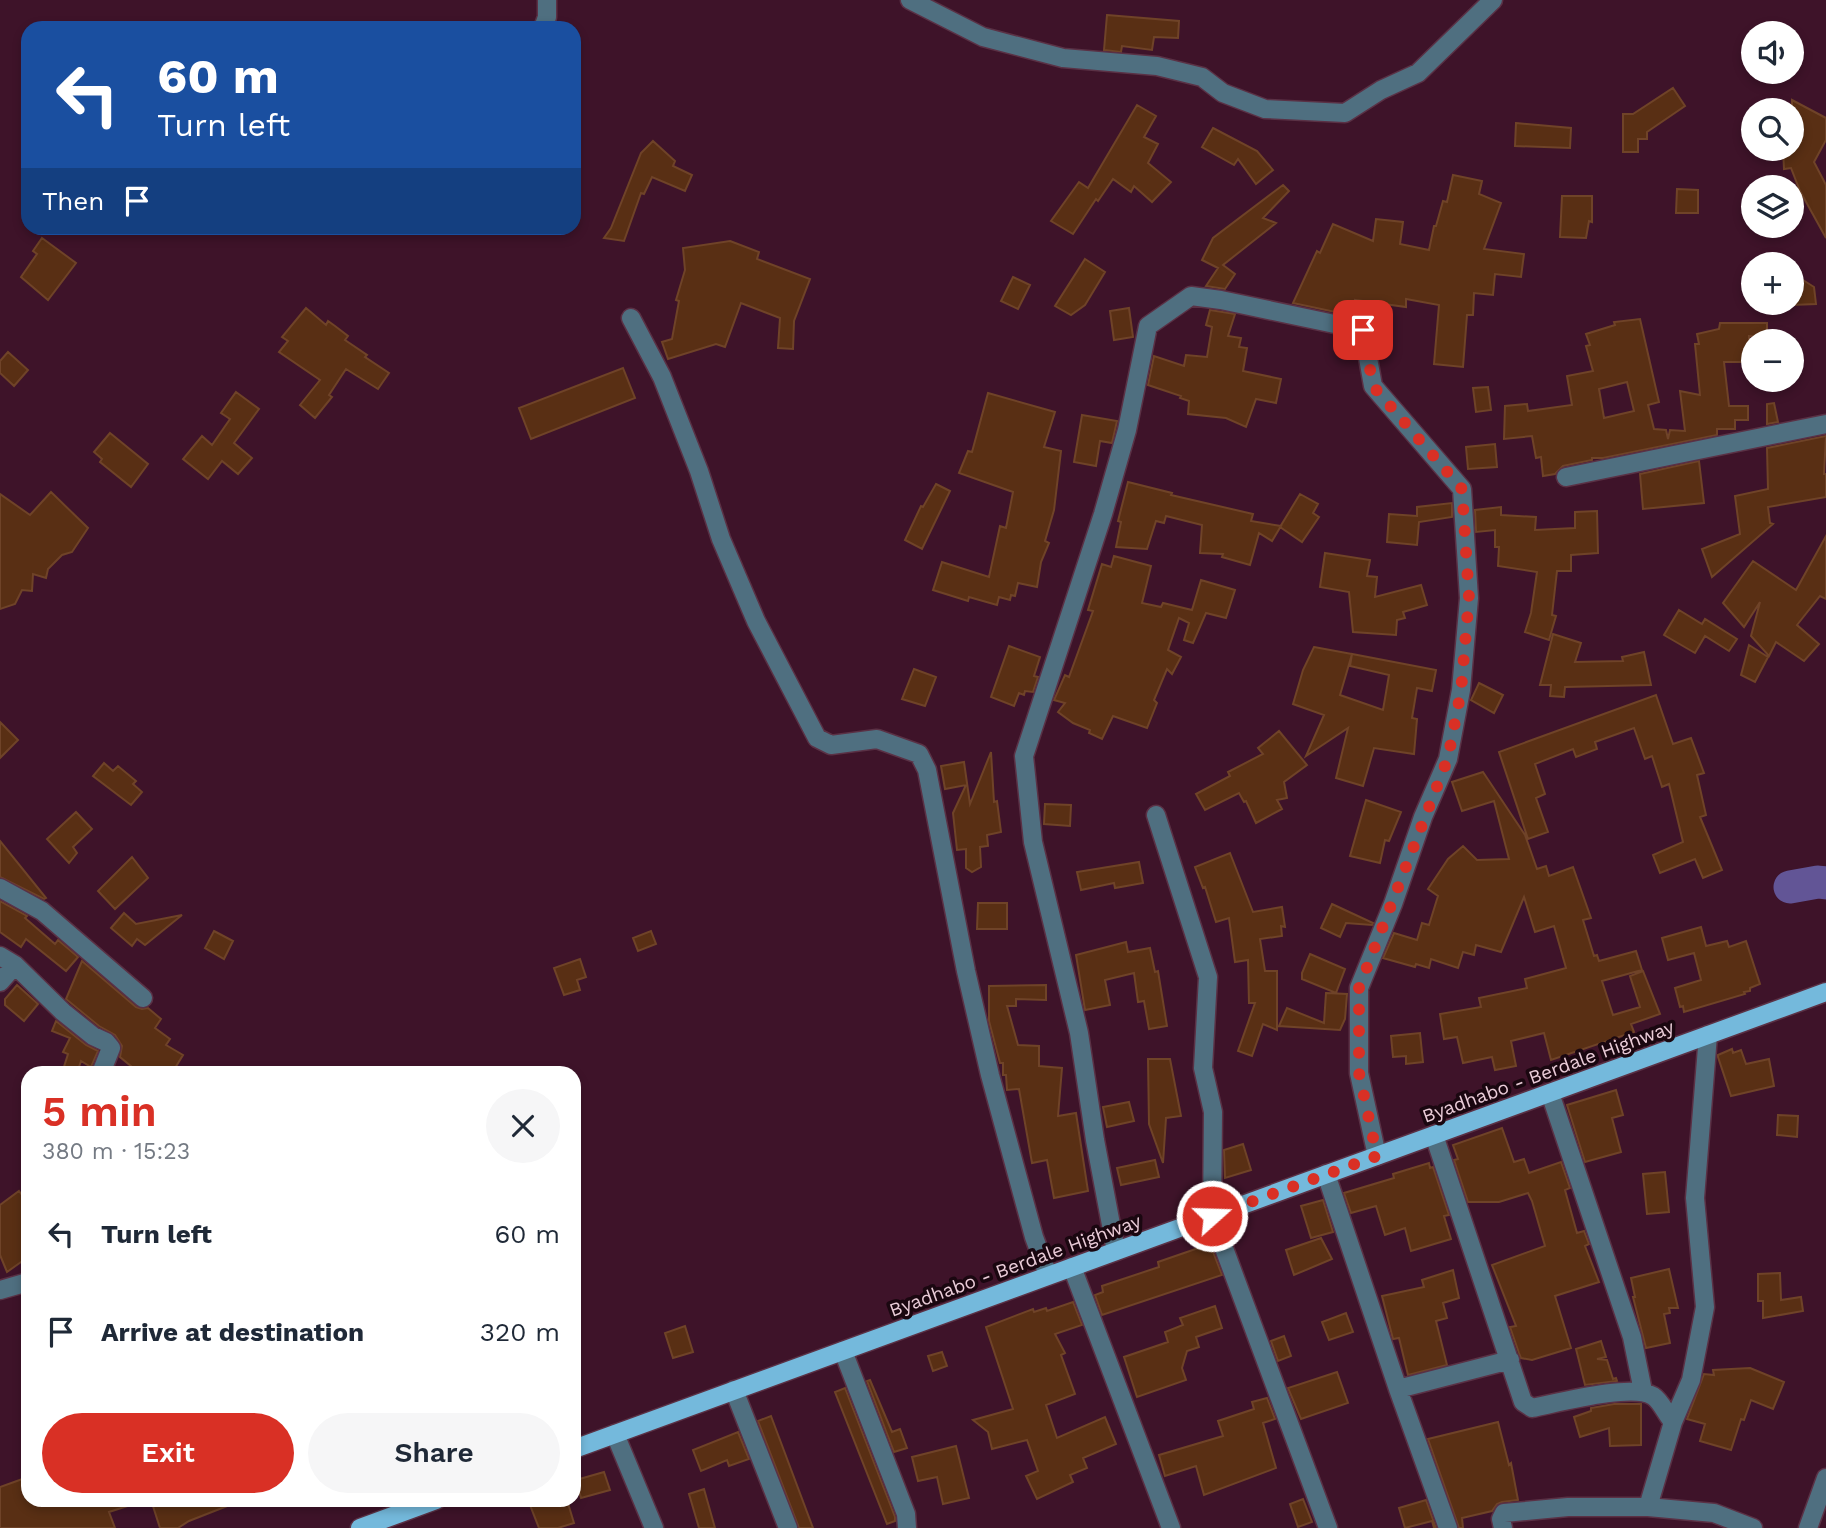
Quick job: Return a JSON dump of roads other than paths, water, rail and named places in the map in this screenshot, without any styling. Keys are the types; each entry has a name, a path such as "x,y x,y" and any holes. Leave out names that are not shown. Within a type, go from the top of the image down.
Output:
{"main road":[{"name":"Byadhabo - Berdale Highway","path":"581,1446 1826,992"},
{"path":"360,1528 386,1523 421,1507"}],"street":[{"path":"546,21 547,0"},
{"path":"910,0 935,7 983,37 1063,58 1157,66 1202,77 1223,93 1265,109 1345,113 1381,90 1418,73 1493,0"},
{"path":"1115,1251 1079,1033 1033,842 1024,756 1103,514 1127,430 1148,327 1191,296 1363,330 1373,386 1462,489 1469,598 1461,691 1451,745 1359,988 1359,1073 1377,1156"},
{"path":"631,318 662,377 699,471 721,539 756,621 817,738 831,745 877,739 919,754 927,770 966,971 990,1075 1034,1237 1048,1275"},
{"path":"1566,477 1826,424"},
{"path":"1156,815 1208,976 1203,1068 1213,1112 1212,1216 1328,1528"},
{"path":"0,888 42,911 143,998"},
{"path":"0,982 7,960 63,1012 93,1036 106,1042 111,1048 104,1066"},
{"path":"1648,1507 1673,1422 1690,1380 1704,1307 1695,1198 1708,1035"},
{"path":"1550,1093 1632,1337 1643,1391"},
{"path":"1434,1135 1522,1402 1532,1408 1612,1393 1643,1391 1657,1398 1673,1422"},
{"path":"1326,1174 1448,1528"},
{"path":"1072,1267 1171,1528"},
{"path":"0,1290 21,1284"},
{"path":"843,1351 906,1514 907,1528"},
{"path":"1398,1389 1510,1360"},
{"path":"734,1390 788,1528"},
{"path":"615,1434 654,1528"},
{"path":"1808,1528 1826,1478"},
{"path":"1503,1528 1501,1519 1504,1513 1568,1507 1648,1507 1714,1513 1753,1528"}],"waterway":[{"path":"1790,887 1826,883"}]}
